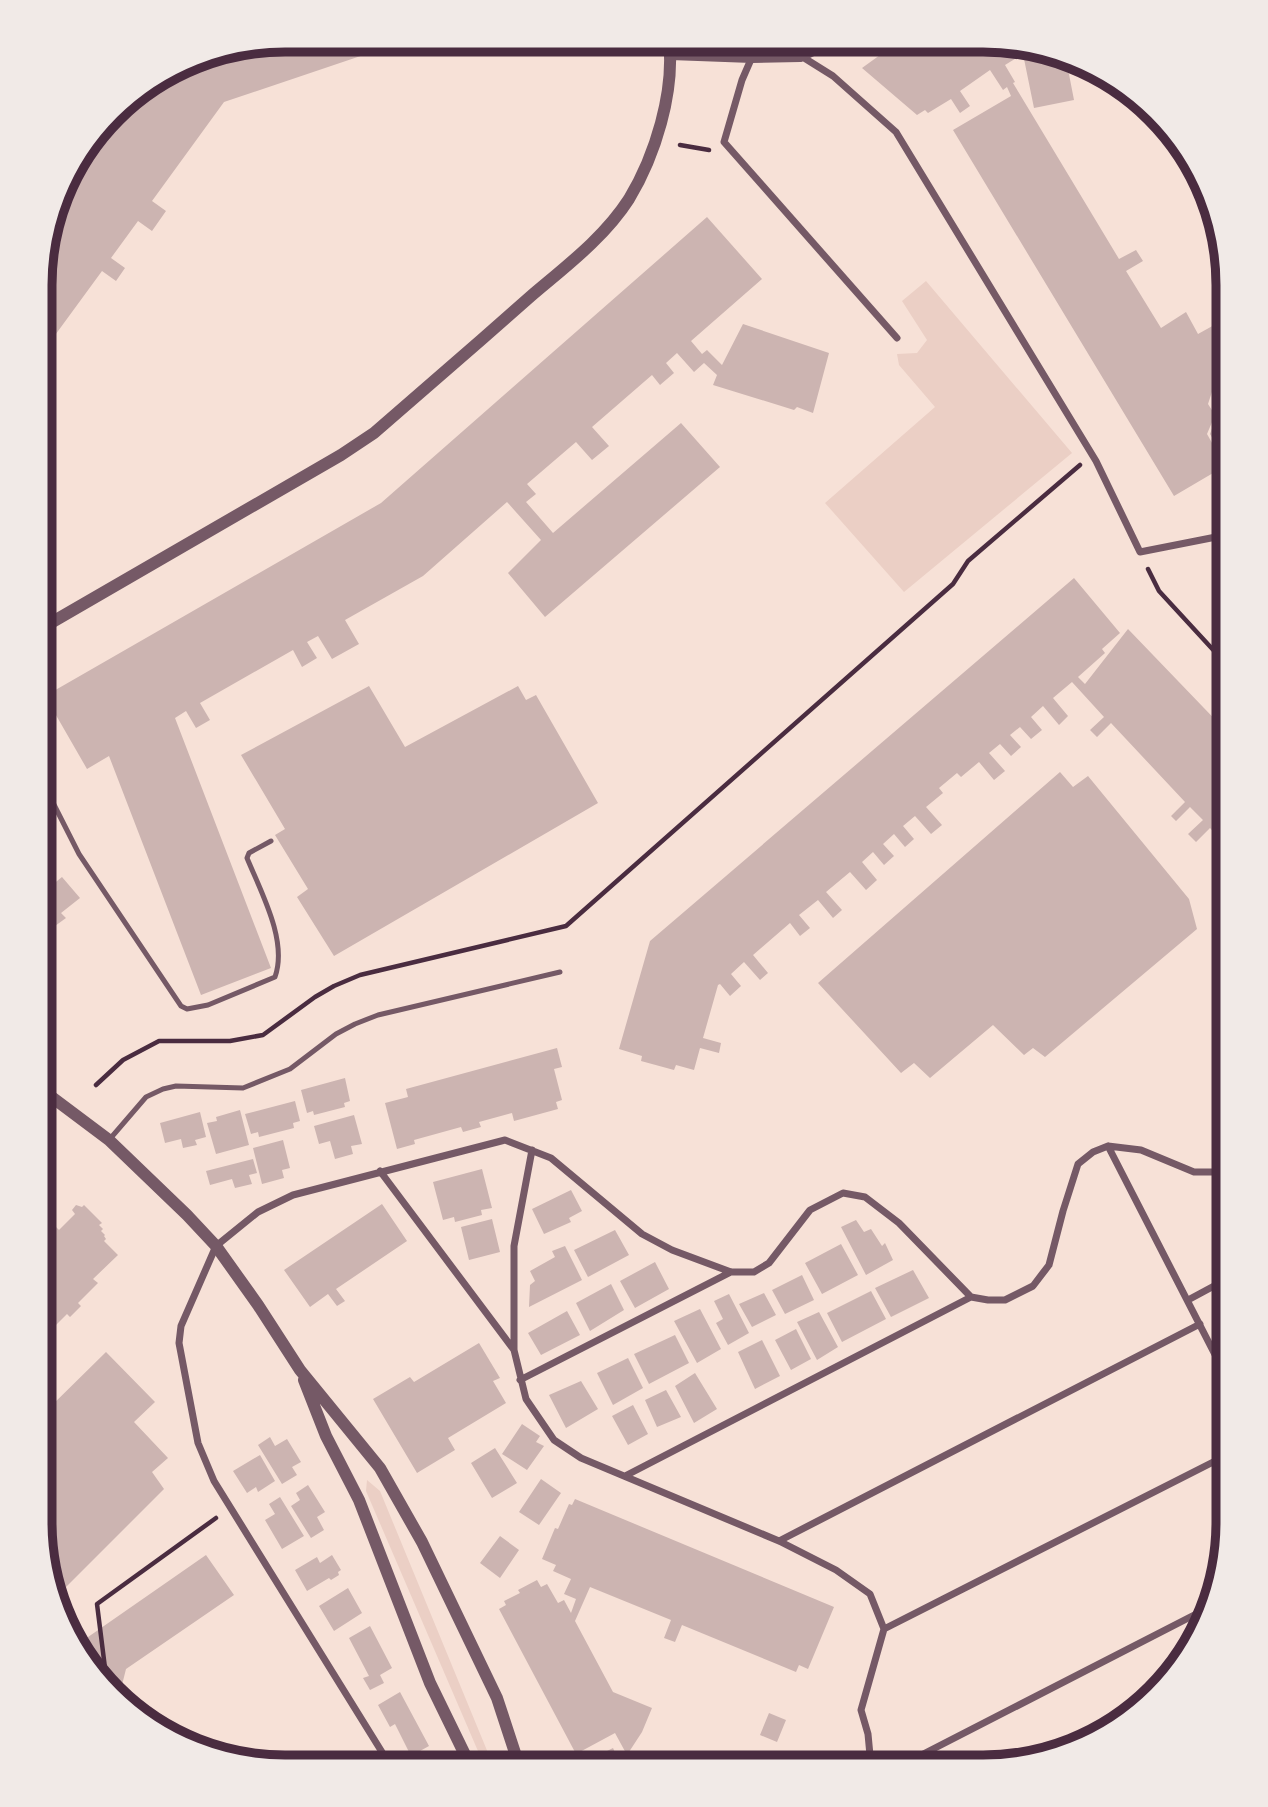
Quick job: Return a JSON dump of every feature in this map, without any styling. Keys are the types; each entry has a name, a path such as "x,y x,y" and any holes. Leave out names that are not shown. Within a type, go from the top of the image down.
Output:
{"street":[{"path":"52,622 330,462 374,433 587,247 628,200 645,165 657,136 667,95 670,52"},
{"path":"706,52 752,57 800,56 808,52"},
{"path":"800,56 833,76 897,132 1092,455 1140,552 1216,537"},
{"path":"752,57 742,80 724,142 897,338"},
{"path":"52,1097 109,1140 216,1246 300,1370 380,1468 422,1542 498,1698 516,1755"},
{"path":"384,1755 214,1481 198,1443 179,1343 181,1326 216,1246 258,1212 293,1195 505,1140 551,1158 642,1234 673,1250 731,1272 754,1272 769,1264 810,1210 843,1193 865,1196 899,1223 971,1297 1005,1300 1033,1286 1049,1265 1078,1164 1093,1152 1108,1146 1141,1150 1194,1172 1215,1171"},
{"path":"1108,1146 1215,1354"},
{"path":"532,1150 514,1246 514,1350 526,1399 554,1440 581,1458 779,1541 836,1570 870,1594 884,1629 861,1710 868,1734 870,1755"},
{"path":"380,1171 514,1350"},
{"path":"520,1380 731,1272"},
{"path":"1188,1300 1215,1285"},
{"path":"625,1476 971,1297"},
{"path":"779,1541 1200,1324"},
{"path":"300,1370 326,1436 359,1500 430,1683 465,1755"},
{"path":"884,1629 1215,1461"},
{"path":"920,1755 1196,1614"}],"lane":[{"path":"52,802 79,854 181,1006 187,1009 208,1005 275,977 279,967 275,928 247,858 249,853 271,841"},
{"path":"109,1140 146,1097 163,1089 176,1086 243,1088 290,1069 336,1034 378,1015 560,972"}],"path":[{"path":"96,1085 123,1060 159,1041 230,1041 263,1035 315,996 360,975 566,926 953,584 968,561 1092,455"},
{"path":"1140,552 1159,591 1216,653"},
{"path":"105,1668 97,1604 218,1516"}],"shaded area":[{"path":"926,281 1072,453 904,592 825,503 935,407 899,365 897,354 917,353 927,340 902,301"},
{"path":"367,1480 380,1491 489,1755 480,1755 366,1491"}],"building":[{"path":"285,52 372,52 224,102 152,201 166,211 152,231 138,221 111,258 125,268 116,281 102,271 52,339 54,255 65,210 92,156 110,132 132,110 169,84 196,70 225,60"},
{"path":"884,52 983,52 1021,56 1005,65 1015,82 1013,83 1119,259 1136,250 1143,261 1126,271 1161,328 1186,312 1198,334 1216,324 1216,380 1208,404 1215,415 1207,434 1216,450 1216,471 1174,496 953,130 1011,96 1007,87 1003,90 990,70 960,91 970,106 960,113 951,99 928,113 925,110 917,115 862,68"},
{"path":"1023,56 1068,69 1074,100 1034,108"},
{"path":"707,217 762,279 691,341 702,354 707,350 722,365 743,324 829,353 813,413 797,407 794,410 713,385 717,375 704,363 694,372 677,353 666,363 674,373 660,385 652,375 592,427 609,446 592,460 576,442 527,484 536,494 526,502 553,533 681,423 720,467 545,617 508,573 541,540 507,502 423,576 345,620 359,644 332,659 318,636 307,642 317,658 302,667 293,650 200,703 210,720 196,728 186,711 175,718 271,968 201,995 109,756 87,769 52,708 52,692 381,503"},
{"path":"1216,418 1216,444 1210,434"},
{"path":"1074,578 1120,633 1102,649 1105,653 1078,677 1085,684 1128,629 1216,720 1216,834 1210,828 1196,842 1188,834 1203,820 1190,807 1176,821 1171,816 1185,802 1111,723 1097,737 1090,730 1104,717 1072,682 1053,698 1068,716 1059,725 1043,706 1031,717 1042,730 1031,739 1020,727 1010,735 1021,747 1011,756 1000,744 989,753 1005,771 994,780 979,762 961,777 957,773 939,788 943,793 926,807 942,825 931,834 915,816 903,826 914,839 905,847 894,834 883,844 894,856 884,865 873,852 862,862 877,880 866,890 850,872 826,892 842,910 833,918 818,900 799,915 810,928 800,936 790,923 753,955 768,973 760,980 744,962 731,974 741,986 730,996 718,985 703,1038 721,1043 719,1053 700,1048 694,1070 676,1065 674,1070 641,1061 642,1056 619,1049 650,941"},
{"path":"369,686 405,747 518,686 526,700 536,695 598,803 334,956 297,897 308,889 275,835 285,829 241,755"},
{"path":"1060,772 1073,787 1088,776 1189,899 1197,929 1045,1057 1033,1048 1024,1055 993,1025 930,1078 914,1063 901,1073 818,983"},
{"path":"62,877 80,898 61,913 66,918 55,926 52,922 52,885"},
{"path":"557,1048 562,1067 554,1069 562,1100 556,1102 558,1109 514,1121 512,1113 479,1122 481,1127 463,1132 461,1127 414,1140 415,1144 397,1149 385,1103 408,1097 406,1089"},
{"path":"345,1078 350,1101 344,1103 345,1107 314,1115 313,1111 307,1113 301,1090"},
{"path":"295,1101 300,1121 293,1123 294,1128 259,1137 258,1132 251,1134 245,1114"},
{"path":"240,1110 249,1145 216,1154 207,1123 217,1121 216,1117"},
{"path":"200,1112 206,1137 195,1140 197,1145 183,1148 181,1139 165,1143 160,1123"},
{"path":"354,1115 362,1144 351,1146 353,1154 335,1159 330,1141 319,1144 314,1126"},
{"path":"283,1140 290,1168 282,1170 284,1178 262,1184 253,1148"},
{"path":"253,1159 257,1173 249,1175 252,1184 235,1188 232,1179 210,1185 206,1171"},
{"path":"482,1169 492,1208 481,1210 482,1215 455,1222 454,1217 443,1220 433,1182"},
{"path":"571,1190 582,1211 569,1218 571,1222 544,1234 532,1209"},
{"path":"382,1204 407,1241 336,1289 345,1301 337,1306 328,1294 310,1307 284,1270"},
{"path":"76,1205 84,1205 102,1223 99,1225 105,1235 104,1241 118,1255 93,1279 98,1283 78,1303 81,1306 70,1317 67,1314 52,1329 52,1229 55,1226 59,1230 75,1214 72,1210"},
{"path":"492,1219 500,1252 469,1260 461,1227"},
{"path":"856,1220 864,1232 871,1229 882,1246 885,1243 893,1260 866,1275 841,1227"},
{"path":"615,1230 629,1255 588,1277 574,1250"},
{"path":"841,1244 858,1275 822,1294 805,1263"},
{"path":"565,1246 582,1280 529,1307 530,1285 535,1281 530,1271 555,1257 552,1251"},
{"path":"655,1262 669,1289 635,1308 620,1281"},
{"path":"913,1270 929,1298 891,1317 875,1288"},
{"path":"802,1275 814,1300 785,1314 772,1290"},
{"path":"611,1284 624,1310 590,1331 576,1303"},
{"path":"871,1291 886,1319 842,1342 827,1313"},
{"path":"764,1293 776,1315 752,1327 739,1304"},
{"path":"729,1294 749,1333 728,1345 716,1323 723,1319 714,1301"},
{"path":"700,1309 721,1349 697,1363 674,1321"},
{"path":"567,1311 580,1335 541,1355 528,1333"},
{"path":"819,1312 838,1347 817,1360 797,1322"},
{"path":"796,1329 811,1359 791,1370 775,1340"},
{"path":"675,1335 689,1363 649,1384 634,1354"},
{"path":"762,1340 780,1376 755,1389 738,1352"},
{"path":"479,1343 500,1378 493,1381 506,1403 448,1438 455,1450 417,1473 373,1399 410,1377 414,1382"},
{"path":"106,1352 155,1402 134,1422 168,1458 152,1472 164,1489 63,1590 57,1567 52,1522 52,1405"},
{"path":"628,1358 643,1388 613,1405 597,1373"},
{"path":"695,1373 717,1409 694,1423 675,1386"},
{"path":"581,1381 598,1409 566,1428 549,1395"},
{"path":"666,1390 681,1417 657,1427 645,1400"},
{"path":"633,1405 648,1434 628,1445 612,1416"},
{"path":"522,1424 540,1436 536,1442 544,1446 527,1470 502,1454"},
{"path":"270,1437 275,1446 287,1439 301,1462 292,1467 297,1475 282,1484 258,1445"},
{"path":"495,1448 517,1483 492,1498 471,1463"},
{"path":"260,1455 275,1481 258,1492 256,1487 247,1493 233,1471"},
{"path":"541,1479 561,1493 539,1525 519,1512"},
{"path":"308,1485 325,1512 317,1517 324,1530 311,1538 291,1506 300,1500 296,1493"},
{"path":"280,1497 304,1536 282,1549 265,1520 275,1514 269,1504"},
{"path":"575,1499 834,1607 808,1669 799,1665 796,1672 682,1625 675,1642 664,1638 671,1620 590,1587 575,1621 613,1692 652,1708 642,1732 627,1755 615,1733 576,1754 499,1609 506,1605 504,1601 520,1593 518,1590 537,1580 541,1587 547,1584 558,1603 564,1600 571,1613 576,1599 564,1594 571,1579 553,1571 556,1565 542,1559 555,1528 558,1529 569,1504 572,1505"},
{"path":"500,1536 519,1550 500,1578 480,1563"},
{"path":"206,1555 234,1595 126,1669 122,1687 85,1639"},
{"path":"332,1555 341,1570 339,1575 307,1591 295,1570 317,1557 320,1563"},
{"path":"348,1588 362,1613 334,1631 319,1606"},
{"path":"370,1626 392,1668 380,1675 384,1683 370,1690 363,1678 369,1676 349,1638"},
{"path":"400,1692 429,1746 410,1755 395,1724 390,1727 378,1705"},
{"path":"769,1713 786,1720 777,1742 760,1735"},
{"path":"613,1748 616,1755 599,1755"}]}
